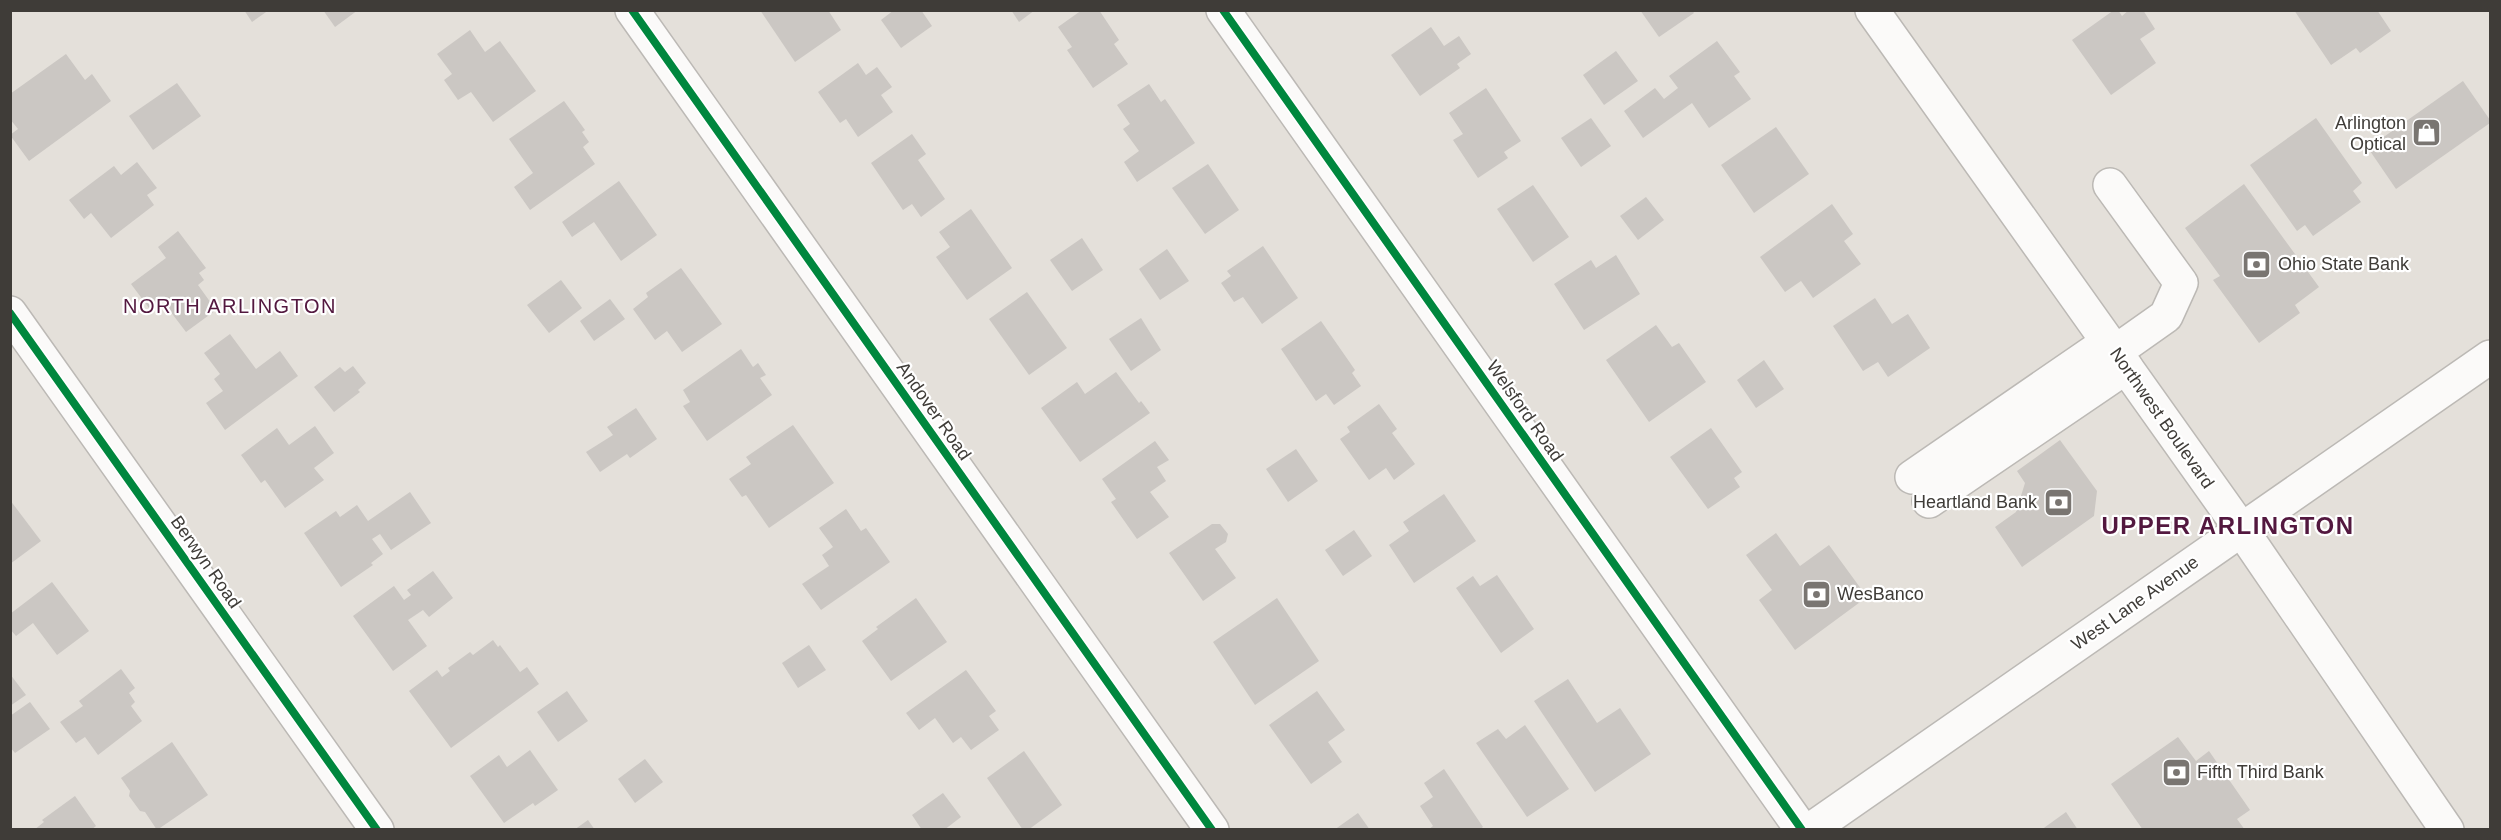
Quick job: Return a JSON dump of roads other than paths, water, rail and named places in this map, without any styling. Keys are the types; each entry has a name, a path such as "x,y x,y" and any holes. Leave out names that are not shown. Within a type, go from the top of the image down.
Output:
{"street":[{"name":"Welsford Road","path":"1223,10 1802,830"},
{"name":"Northwest Boulevard","path":"1872,10 2241,529 2447,830"},
{"name":"Andover Road","path":"640,13 1212,830"},
{"path":"1921,489 2116,354 2166,316 2181,283 2110,185"},
{"name":"Berwyn Road","path":"10,313 377,830"},
{"name":"West Lane Avenue","path":"1810,830 2490,357"}],"place":[{"name":"Arlington Optical","path":"2427,133"},
{"name":"Ohio State Bank","path":"2257,264"},
{"name":"Heartland Bank","path":"2058,502"},
{"name":"WesBanco","path":"1816,594"},
{"name":"Fifth Third Bank","path":"2176,772"}],"district":[{"name":"NORTH ARLINGTON","path":"230,306"},
{"name":"UPPER ARLINGTON","path":"2228,525"}]}
